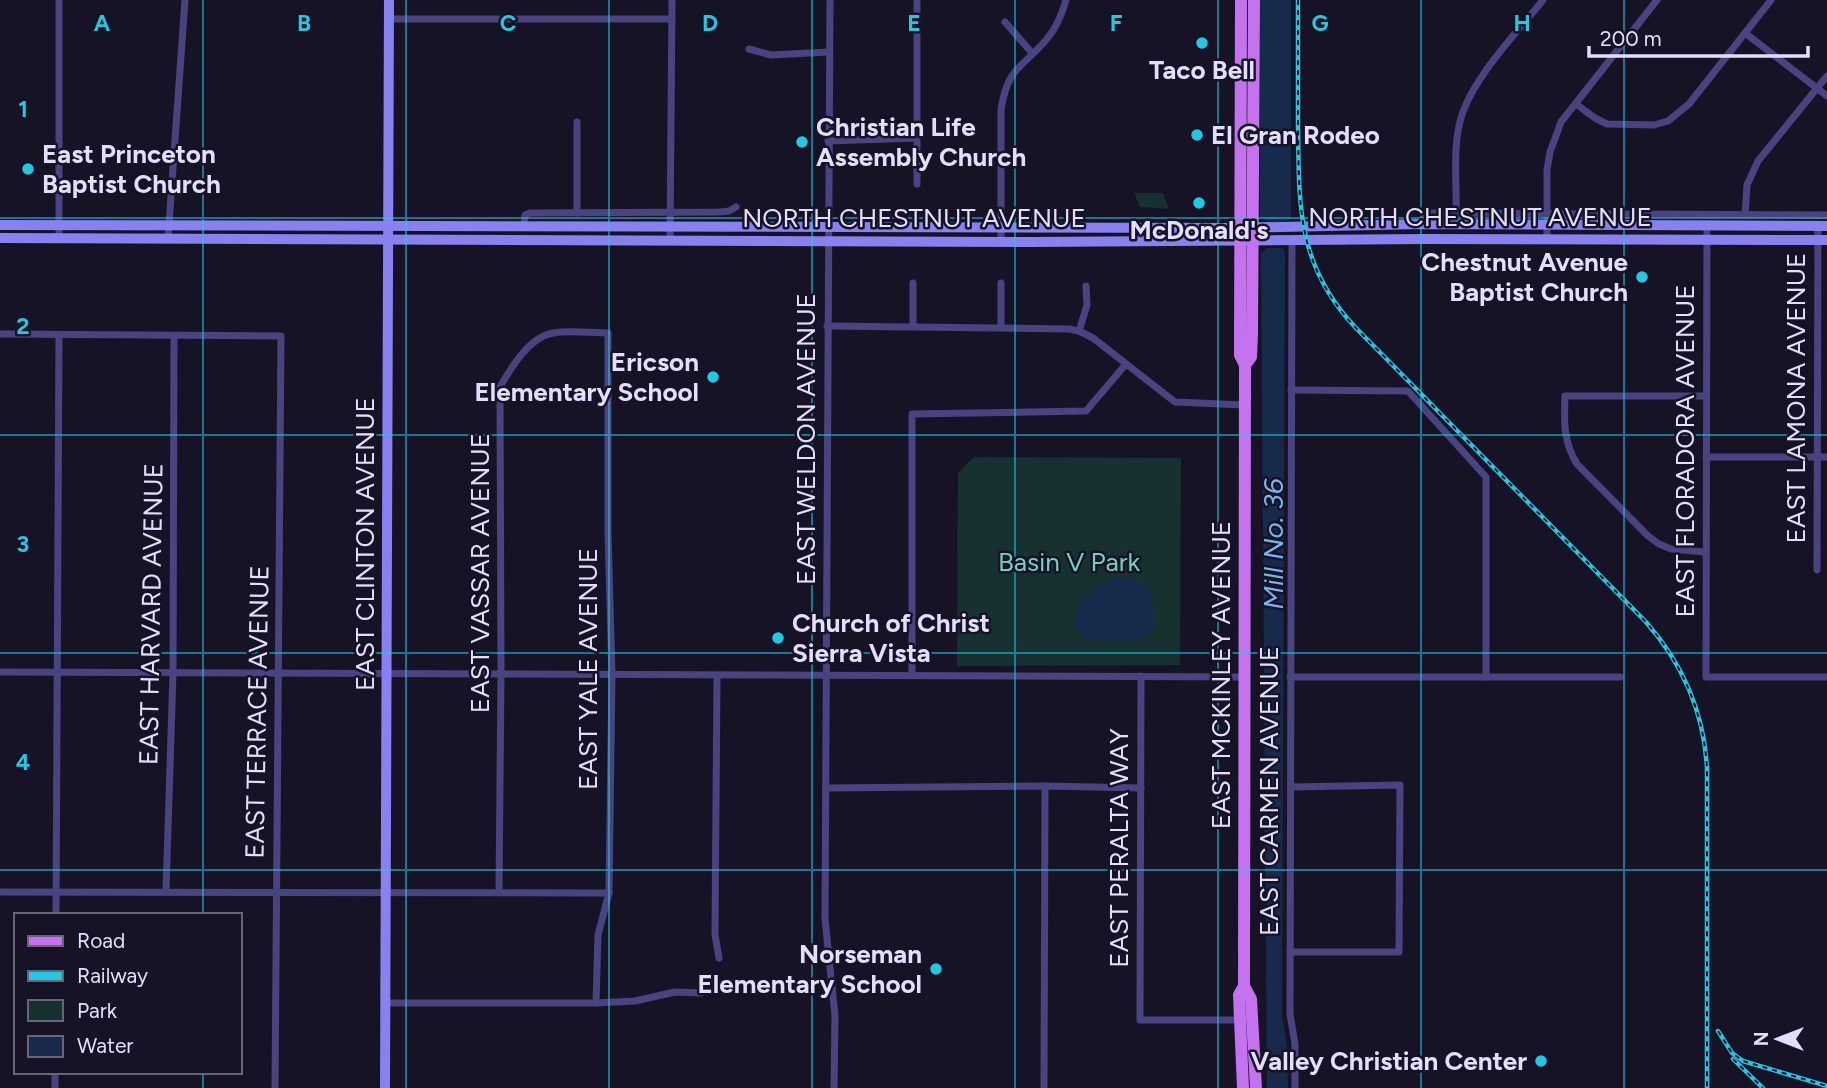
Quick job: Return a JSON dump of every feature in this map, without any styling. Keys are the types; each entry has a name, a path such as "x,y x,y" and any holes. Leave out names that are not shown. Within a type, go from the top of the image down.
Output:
{"main road":[{"name":"EAST CLINTON AVENUE","path":"385,1088 389,0"},
{"name":"EAST MCKINLEY AVENUE","path":"1254,0 1253,235 1240,355 1245,365 1244,986 1251,999 1256,1088"},
{"name":"EAST MCKINLEY AVENUE","path":"1240,5 1253,235"},
{"path":"1240,5 1246,18 1247,97 1254,132"},
{"name":"NORTH CHESTNUT AVENUE","path":"0,238 1033,242 1253,235 1281,228 1420,224 1822,226"},
{"name":"NORTH CHESTNUT AVENUE","path":"0,225 1001,227 1116,228 1253,235 1286,241 1822,240"},
{"path":"1425,239 1431,231 1454,231 1466,225"},
{"path":"1033,242 1062,235 1104,235 1116,228"},
{"path":"1286,241 1310,228"},
{"name":"EAST MCKINLEY AVENUE","path":"1243,1088 1239,995 1244,986"}],"street":[{"path":"59,0 59,238"},
{"path":"168,238 186,0"},
{"path":"670,240 672,0"},
{"name":"EAST WELDON AVENUE","path":"830,0 825,919 835,1016 834,1088"},
{"path":"917,0 917,184"},
{"path":"1001,242 1001,109 1004,91 1011,75 1054,30 1066,0"},
{"path":"1456,213 1457,142 1465,106 1475,86 1543,0"},
{"path":"1547,239 1546,170 1561,122 1657,0"},
{"path":"1576,104 1607,124 1654,125 1668,121 1689,104 1771,0"},
{"path":"389,19 672,19"},
{"path":"1005,22 1032,53"},
{"path":"1745,33 1827,96"},
{"path":"749,49 771,55 829,52"},
{"path":"1745,215 1747,185 1758,161 1827,76"},
{"path":"577,122 577,212"},
{"path":"828,141 916,138"},
{"name":"NORTH CHESTNUT AVENUE","path":"524,226 524,218 528,213 724,212 736,207"},
{"path":"1420,224 1427,213 1827,215"},
{"name":"EAST FLORADORA AVENUE","path":"1707,226 1706,677 1827,677"},
{"name":"EAST LAMONA AVENUE","path":"1817,570 1822,226"},
{"name":"EAST CARMEN AVENUE","path":"1286,241 1291,390 1290,1014 1295,1044 1295,1088"},
{"path":"913,283 913,327"},
{"path":"1001,283 1001,327"},
{"path":"1079,331 1087,305 1086,285"},
{"path":"827,326 1060,327 1079,331 1175,402 1244,405"},
{"name":"EAST VASSAR AVENUE","path":"499,891 500,387 514,361 531,345 550,333 608,333"},
{"name":"EAST YALE AVENUE","path":"596,1003 598,934 609,893 612,674 608,531 608,333"},
{"path":"0,334 174,336"},
{"path":"56,913 59,335"},
{"name":"EAST TERRACE AVENUE","path":"174,336 281,336 275,1088"},
{"name":"EAST HARVARD AVENUE","path":"166,891 173,673 174,336"},
{"path":"912,676 912,414 1086,411 1126,364"},
{"path":"1291,390 1408,391 1486,477 1486,677"},
{"path":"1705,552 1671,549 1659,544 1583,472 1571,454 1566,440 1565,396 1706,396"},
{"path":"1706,457 1827,457"},
{"path":"0,672 1244,677"},
{"path":"717,675 715,936 719,958"},
{"name":"EAST PERALTA WAY","path":"1141,676 1140,1020 1240,1020"},
{"path":"1290,677 1620,677"},
{"path":"1290,952 1399,952 1400,785 1291,787"},
{"path":"1044,1088 1045,786"},
{"path":"826,788 1141,788"},
{"path":"0,892 609,893"},
{"path":"386,1003 596,1003 635,1001 676,992 701,993"}],"green space":[{"path":"1134,193 1163,193 1169,209 1140,207"},
{"name":"Basin V Park","path":"974,457 1181,458 1180,665 957,666 958,473"}],"water":[{"path":"1260,0 1291,0 1291,219 1279,222 1260,217"},
{"name":"Mill No. 36","path":"1267,248 1282,248 1285,252 1282,1014 1287,1046 1288,1088 1267,1088 1261,253"},
{"path":"1116,578 1140,582 1148,590 1153,604 1151,632 1144,637 1127,640 1083,638 1077,628 1078,610 1090,594"}],"railway":[{"path":"1298,0 1298,152 1301,207 1311,256 1321,280 1355,327 1646,622 1670,654 1696,708 1707,768 1707,1088"},
{"path":"1718,1031 1732,1053 1743,1061 1827,1086"},
{"path":"1733,1059 1763,1088"}],"place":[{"name":"Taco Bell","path":"1202,43"},
{"name":"El Gran Rodeo","path":"1197,135"},
{"name":"Christian Life Assembly Church","path":"802,142"},
{"name":"East Princeton Baptist Church","path":"28,169"},
{"name":"McDonald's","path":"1199,203"},
{"name":"Chestnut Avenue Baptist Church","path":"1642,277"},
{"name":"Ericson Elementary School","path":"713,377"},
{"name":"Church of Christ Sierra Vista","path":"778,638"},
{"name":"Norseman Elementary School","path":"936,969"},
{"name":"Valley Christian Center","path":"1541,1061"}]}
